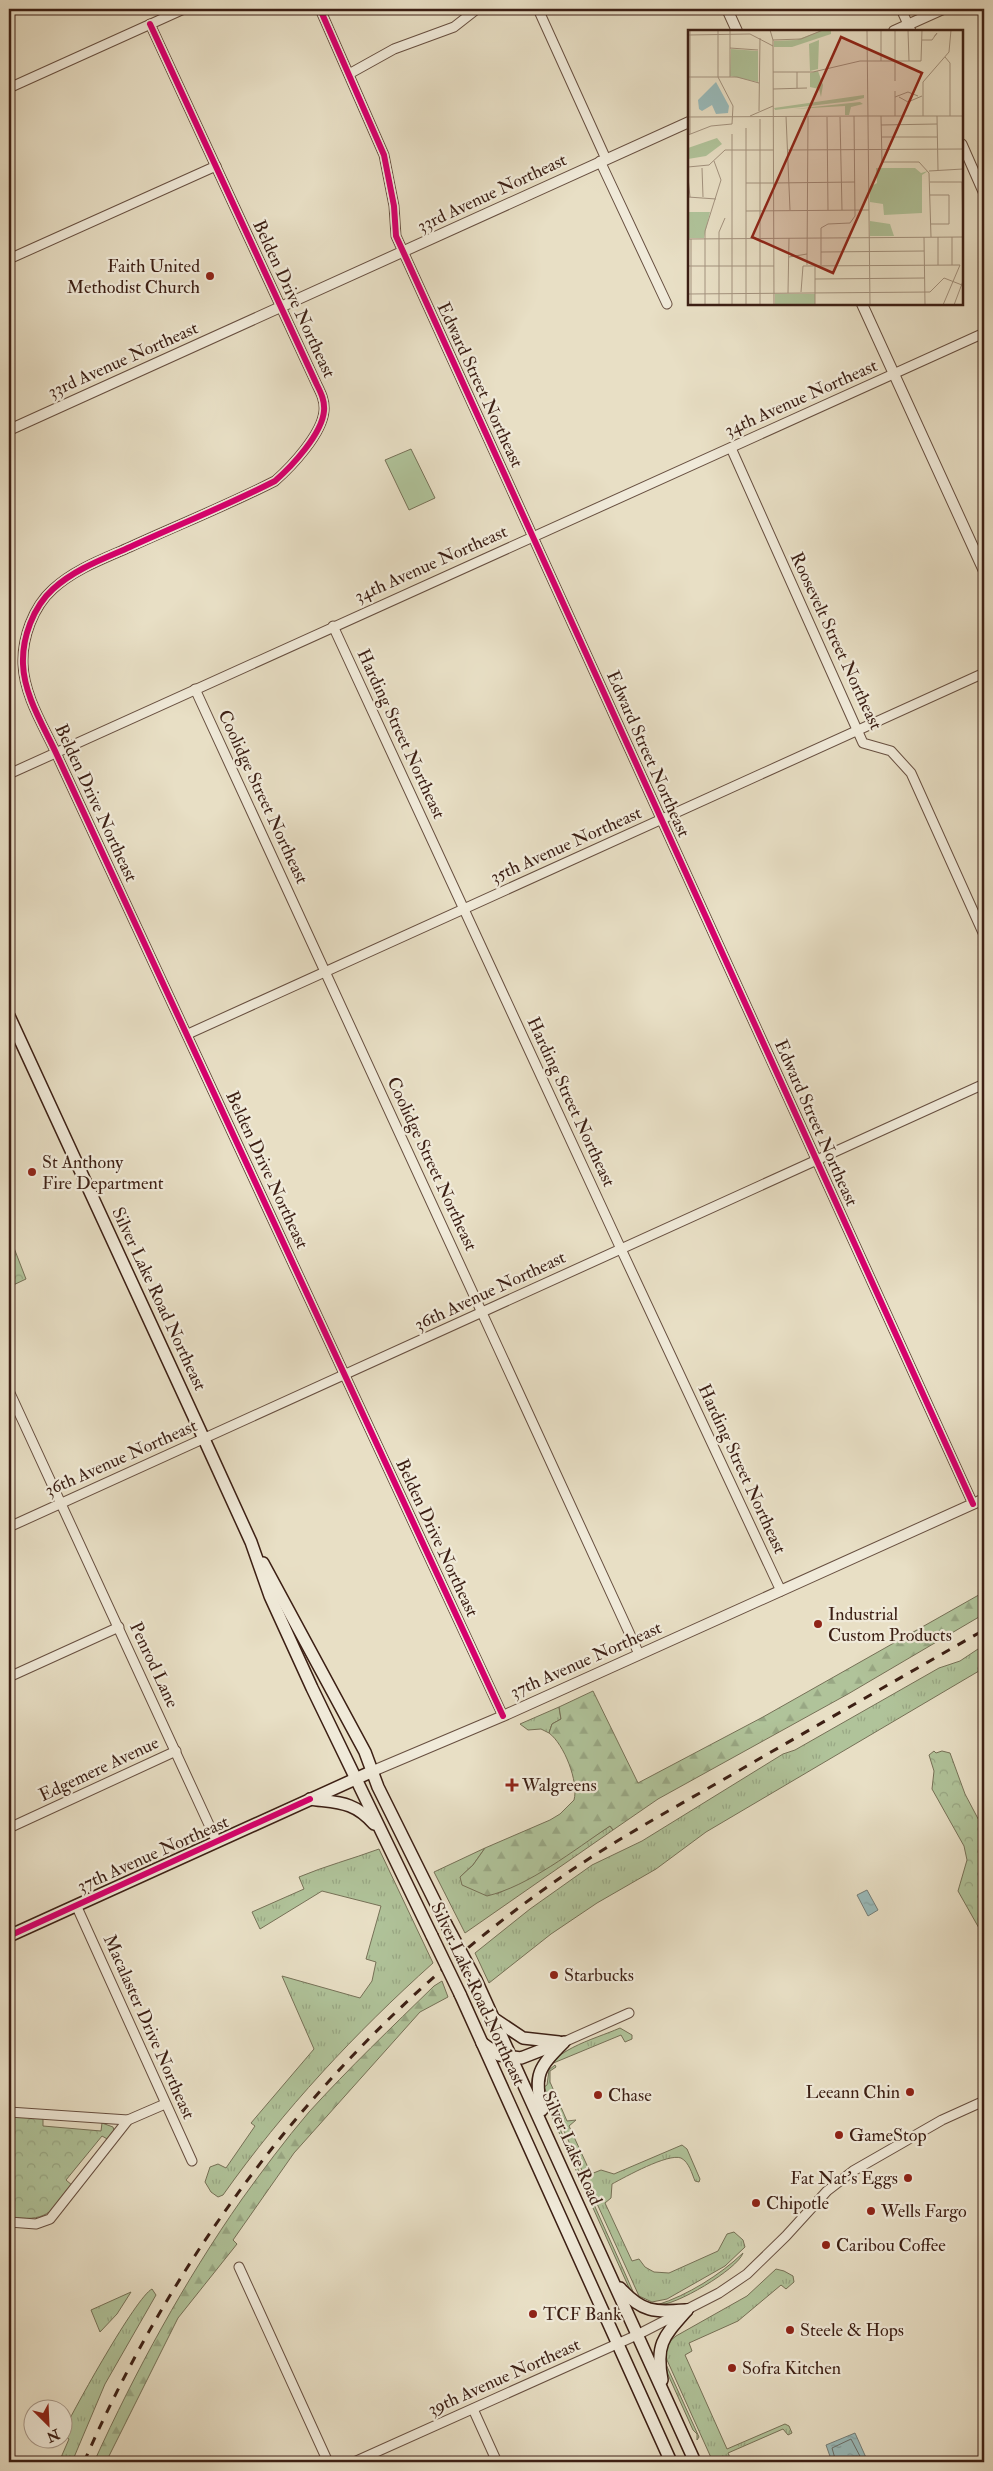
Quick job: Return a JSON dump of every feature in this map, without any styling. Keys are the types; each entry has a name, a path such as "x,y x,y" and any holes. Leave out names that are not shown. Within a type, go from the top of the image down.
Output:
{"main road":[{"name":"Silver Lake Road Northeast","path":"9,1016 204,1438 250,1542 270,1596 460,1994 671,2462"},
{"name":"Silver Lake Road Northeast","path":"250,1542 280,1590 365,1752 372,1771"},
{"name":"37th Avenue Northeast","path":"9,1936 372,1771"},
{"name":"Silver Lake Road","path":"372,1771 378,1788 476,1980 550,2139 695,2462"},
{"path":"310,1799 355,1807 364,1813 384,1837"},
{"path":"494,2019 519,2037 564,2042"},
{"path":"481,2042 499,2055 511,2057 529,2056 564,2042"},
{"path":"550,2139 537,2090 538,2077 546,2060 564,2042"},
{"path":"613,2281 633,2302 645,2309 657,2312 687,2310"},
{"path":"666,2398 658,2358 660,2347 665,2334 687,2310"}],"street":[{"path":"9,88 184,9"},
{"name":"Edward Street Northeast","path":"320,9 384,155 394,206 396,236 972,1504"},
{"path":"349,74 394,49 454,27 477,9"},
{"path":"538,9 666,304"},
{"path":"727,9 737,30"},
{"path":"901,9 910,28 943,9"},
{"name":"Belden Drive Northeast","path":"150,24 323,398 324,412 320,425 289,468 275,481 84,568 66,578 52,590 38,607 24,644 23,664 26,684 56,753 503,1716"},
{"name":"33rd Avenue Northeast","path":"9,430 688,122"},
{"path":"963,146 984,194"},
{"path":"9,259 216,166"},
{"path":"862,305 984,571"},
{"name":"34th Avenue Northeast","path":"9,774 194,688 984,333"},
{"name":"Roosevelt Street Northeast","path":"731,448 863,743 891,751 911,773 984,935"},
{"name":"Harding Street Northeast","path":"334,626 781,1591"},
{"name":"35th Avenue Northeast","path":"188,1034 984,673"},
{"name":"Coolidge Street Northeast","path":"194,688 639,1654"},
{"name":"36th Avenue Northeast","path":"9,1527 984,1084"},
{"name":"Penrod Lane","path":"9,1391 217,1842"},
{"name":"37th Avenue Northeast","path":"372,1771 503,1716 984,1499"},
{"path":"9,1677 119,1627"},
{"name":"Edgemere Avenue","path":"9,1828 176,1751"},
{"name":"Macalaster Drive Northeast","path":"76,1905 192,2161"},
{"path":"564,2042 629,2013"},
{"name":"39th Avenue Northeast","path":"354,2462 618,2344 687,2310 747,2274 786,2236 827,2191 853,2170 942,2120 984,2101"},
{"path":"9,2112 128,2120 166,2104"},
{"path":"9,2222 36,2224 56,2215 128,2120"},
{"path":"239,2267 328,2462"},
{"path":"473,2409 497,2462"}],"green space":[{"path":"411,449 435,498 409,510 385,460"},
{"path":"9,1235 26,1279 9,1287"},
{"path":"984,1592 984,1614 848,1694 658,1799 613,1830 610,1826 535,1876 503,1891 487,1896 462,1885 460,1877 473,1865 485,1848 550,1820 560,1814 574,1800 574,1783 569,1764 555,1738 549,1733 552,1724 561,1719 559,1707 593,1691 638,1783 763,1717"},
{"path":"984,1645 984,1668 706,1832 656,1869 597,1903 551,1934 489,1983 475,1953 530,1909 592,1865 642,1841 783,1754 795,1750 939,1668 960,1661"},
{"path":"559,1707 561,1719 552,1724 549,1733 541,1729 528,1730 520,1724"},
{"path":"934,1751 936,1753 942,1751 950,1753 965,1794 984,1830 984,1937 958,1891 967,1860 964,1846 932,1789 934,1771 929,1755"},
{"path":"610,1826 613,1830 465,1933 434,1872 485,1848 473,1865 460,1877 497,1894 542,1870"},
{"path":"379,1849 433,1963 348,2044 271,2132 223,2195 218,2197 211,2192 205,2182 210,2167 218,2164 226,2168 255,2126 251,2123 314,2049 282,1976 360,1998 372,1981 376,1962 366,1959 381,1906 322,1891 260,1929 252,1912 304,1889 299,1877"},
{"path":"442,1981 448,1997 420,2012 294,2153 233,2240 237,2244 178,2318 106,2462 94,2462 162,2327 200,2262 242,2199 309,2112 387,2032 434,1986"},
{"path":"620,2028 632,2035 632,2039 625,2042 621,2035 551,2064 546,2073 545,2082 542,2082 546,2071 552,2062 562,2054 585,2042"},
{"path":"555,2065 556,2067 550,2071 550,2082 567,2121 576,2120 569,2126 591,2174 601,2170 614,2174 682,2145 687,2149 700,2179 699,2182 695,2181 686,2162 681,2158 675,2157 646,2166 612,2184 611,2198 605,2203 632,2261 639,2259 645,2267 654,2272 669,2273 718,2251 727,2234 734,2232 743,2240 745,2247 725,2266 667,2299 652,2302 639,2296 544,2087 547,2085 549,2070"},
{"path":"542,2089 635,2296 630,2290 543,2097"},
{"path":"9,2116 43,2118 43,2126 101,2131 102,2123 113,2127 115,2134 109,2140 102,2136 66,2180 73,2186 46,2214 31,2218 9,2217"},
{"path":"743,2253 739,2260 730,2268 704,2286 677,2300 657,2305 703,2284"},
{"path":"776,2269 793,2276 794,2282 786,2289 781,2285 738,2321 689,2343 692,2351 685,2355 727,2449 785,2424 789,2426 792,2433 788,2435 783,2429 728,2453 732,2462 713,2462 667,2360 667,2346 676,2336 747,2296"},
{"path":"152,2289 156,2295 105,2384 72,2462 59,2462 65,2448 72,2448 72,2415 120,2332 144,2296"},
{"path":"131,2292 117,2314 100,2332 91,2310"},
{"path":"664,2360 699,2437 697,2440 697,2434 693,2430 665,2368"}],"water":[{"path":"867,1890 878,1910 868,1916 857,1895"},
{"path":"855,2433 868,2462 832,2462 826,2445"}],"railway":[{"path":"84,2462 125,2376 172,2293 224,2213 281,2137 344,2065 411,1998 483,1935 560,1878 602,1850 984,1630"}],"cycle path":[{"path":"320,9 384,155 394,206 396,236 973,1504"},
{"path":"150,24 320,391 324,411 318,430 312,439 290,467 275,481 90,565 53,589 34,614 30,624 24,644 24,676 35,710 503,1716"},
{"path":"9,1936 310,1799"}],"place":[{"name":"Faith United Methodist Church","path":"210,276"},
{"name":"St Anthony Fire Department","path":"32,1172"},
{"name":"Industrial Custom Products","path":"818,1624"},
{"name":"Walgreens","path":"512,1785"},
{"name":"Starbucks","path":"554,1975"},
{"name":"Leeann Chin","path":"910,2092"},
{"name":"Chase","path":"598,2095"},
{"name":"GameStop","path":"839,2135"},
{"name":"Fat Nat's Eggs","path":"908,2178"},
{"name":"Chipotle","path":"756,2203"},
{"name":"Wells Fargo","path":"871,2211"},
{"name":"Caribou Coffee","path":"826,2245"},
{"name":"TCF Bank","path":"533,2314"},
{"name":"Steele & Hops","path":"790,2330"},
{"name":"Sofra Kitchen","path":"732,2368"}]}
